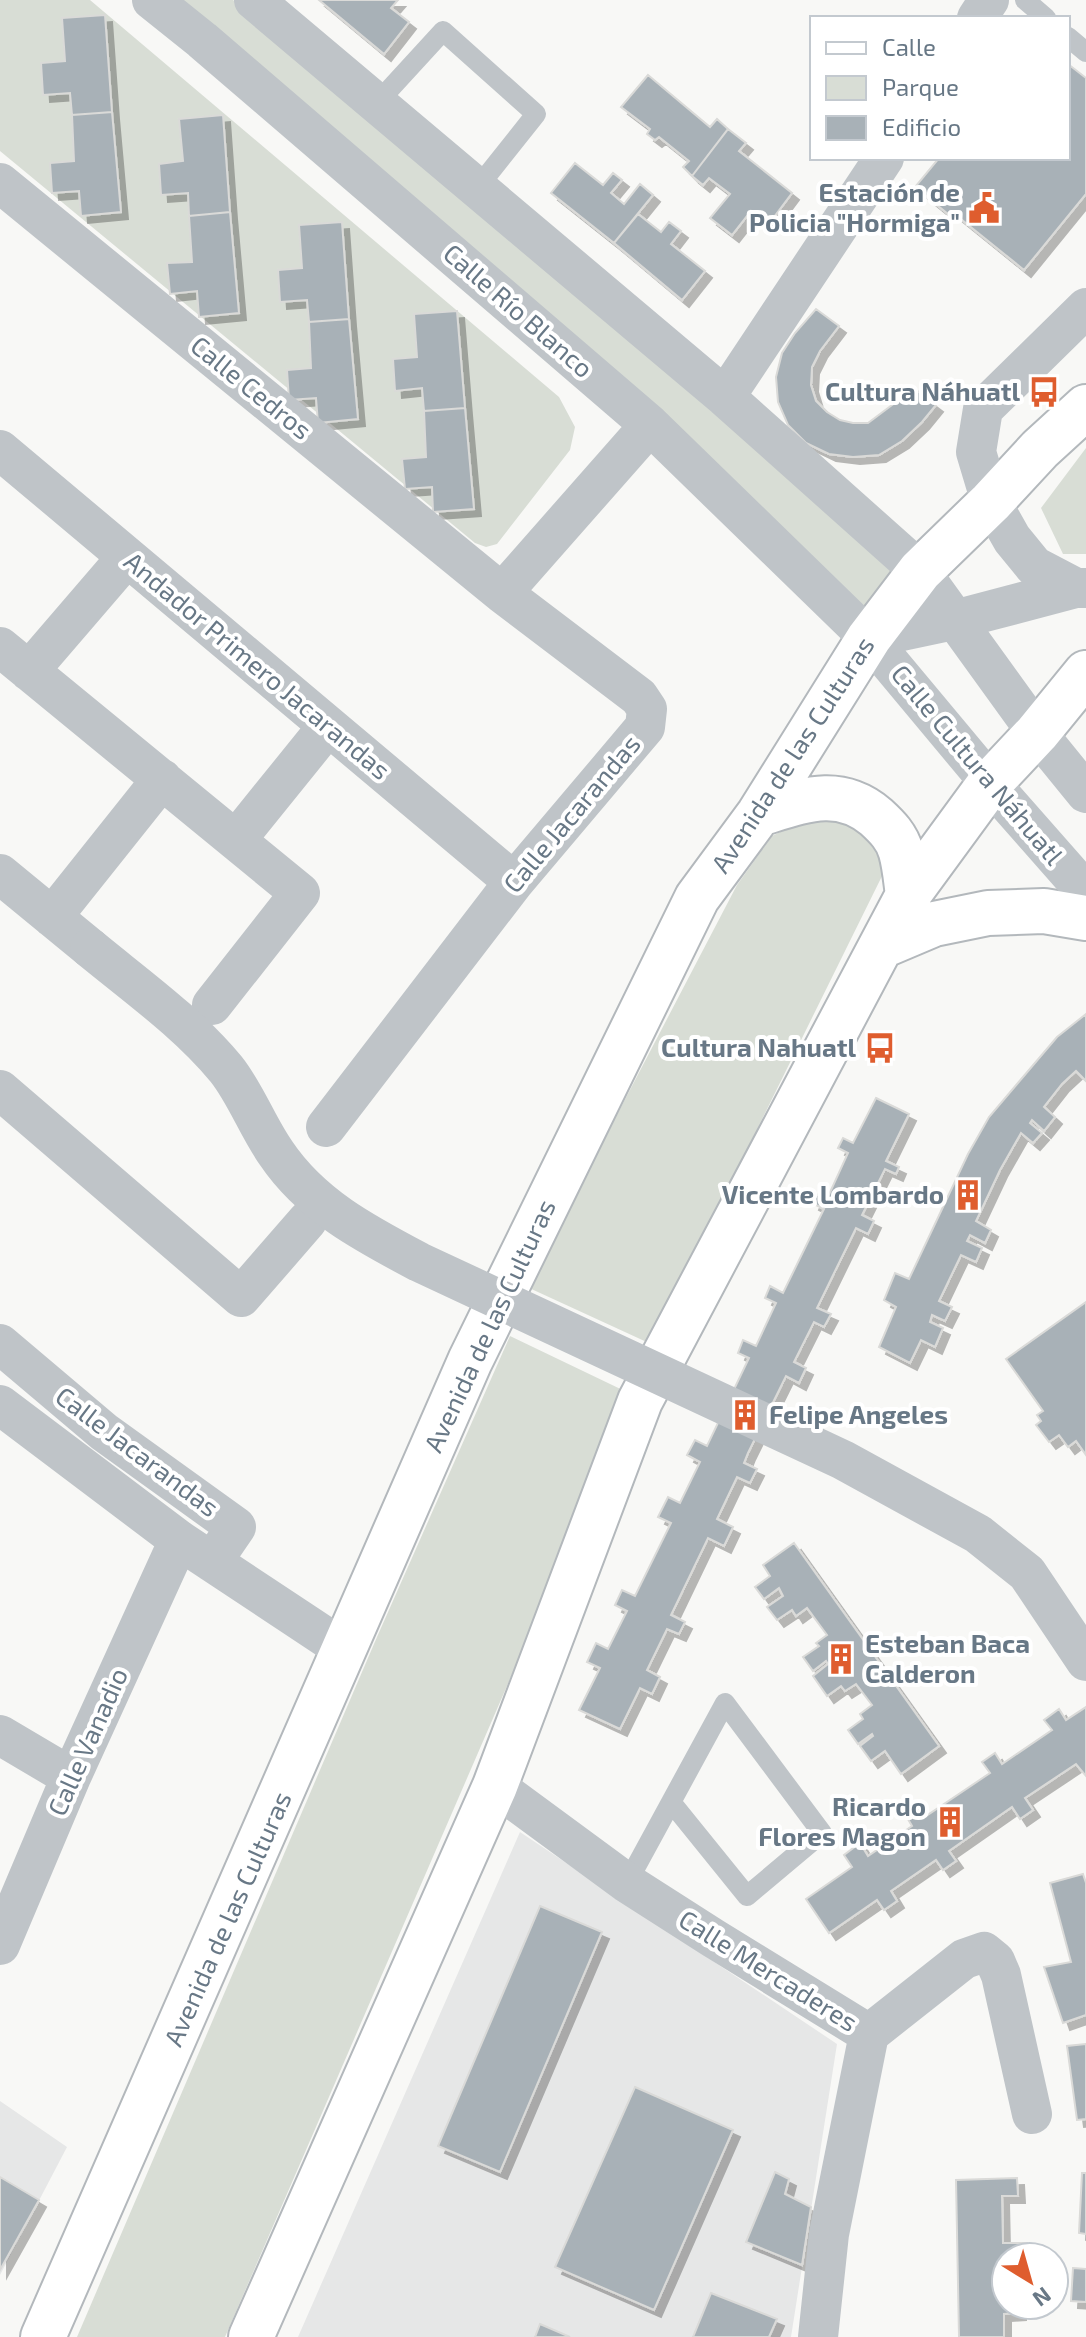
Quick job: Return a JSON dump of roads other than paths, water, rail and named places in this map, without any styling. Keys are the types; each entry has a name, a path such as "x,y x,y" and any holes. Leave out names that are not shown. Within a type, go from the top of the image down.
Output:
{"main road":[{"name":"Avenida de las Culturas","path":"43,2337 470,1361 697,898 759,814 869,638 920,571 1040,449 1086,407"},
{"path":"251,2337 495,1786 640,1401 908,895 990,783 1037,733 1086,673"},
{"path":"759,814 809,798 839,798 864,807 890,829 901,849 908,895"},
{"path":"882,946 934,924 988,913 1044,911 1086,918"}],"street":[{"name":"Calle Río Blanco","path":"152,0 650,425 869,638"},
{"path":"254,0 725,397 920,571 1037,733 1086,793"},
{"path":"725,397 883,160"},
{"name":"Calle Cedros","path":"0,183 502,593"},
{"path":"1081,588 1034,566 1012,539 991,502 976,452 983,409 1086,308"},
{"path":"502,593 650,425"},
{"name":"Andador Primero Jacarandas","path":"0,450 514,882"},
{"path":"127,557 15,659 300,893 212,1005"},
{"path":"869,638 1081,588"},
{"name":"Calle Jacarandas","path":"326,1127 514,882 645,727 647,709 639,697 502,593"},
{"name":"Calle Cultura Náhuatl","path":"869,638 1086,892"},
{"path":"236,840 328,726"},
{"path":"52,917 162,779"},
{"path":"0,874 180,1022 227,1071 276,1154 313,1197 358,1230 419,1262 843,1460 978,1534 1027,1573 1086,1661"},
{"path":"0,1090 241,1297 307,1221"},
{"name":"Calle Jacarandas","path":"2,1349 104,1432 236,1527 212,1562"},
{"name":"Calle Jacarandas","path":"0,1405 179,1540 345,1650"},
{"name":"Calle Vanadio","path":"0,1945 71,1777 179,1540"},
{"path":"0,1735 71,1777"},
{"name":"Calle Mercaderes","path":"495,1786 627,1883 869,2034 829,2234 818,2337"},
{"path":"869,2034 964,1959 984,1952 995,1961 1001,1975 1032,2114"}],"lane":[{"path":"1025,0 1044,16"},
{"path":"377,103 443,31 536,114 478,187"},
{"path":"1070,39 1086,52"},
{"path":"627,1883 671,1802 725,1703 822,1833 747,1896 671,1802"}],"place":[{"name":"Estación de Policia \"Hormiga\"","path":"984,208"},
{"name":"Cultura Náhuatl","path":"1044,392"},
{"name":"Cultura Nahuatl","path":"880,1048"},
{"name":"Vicente Lombardo","path":"968,1195"},
{"name":"Felipe Angeles","path":"745,1415"},
{"name":"Esteban Baca Calderon","path":"841,1659"},
{"name":"Ricardo Flores Magon","path":"950,1822"}]}
